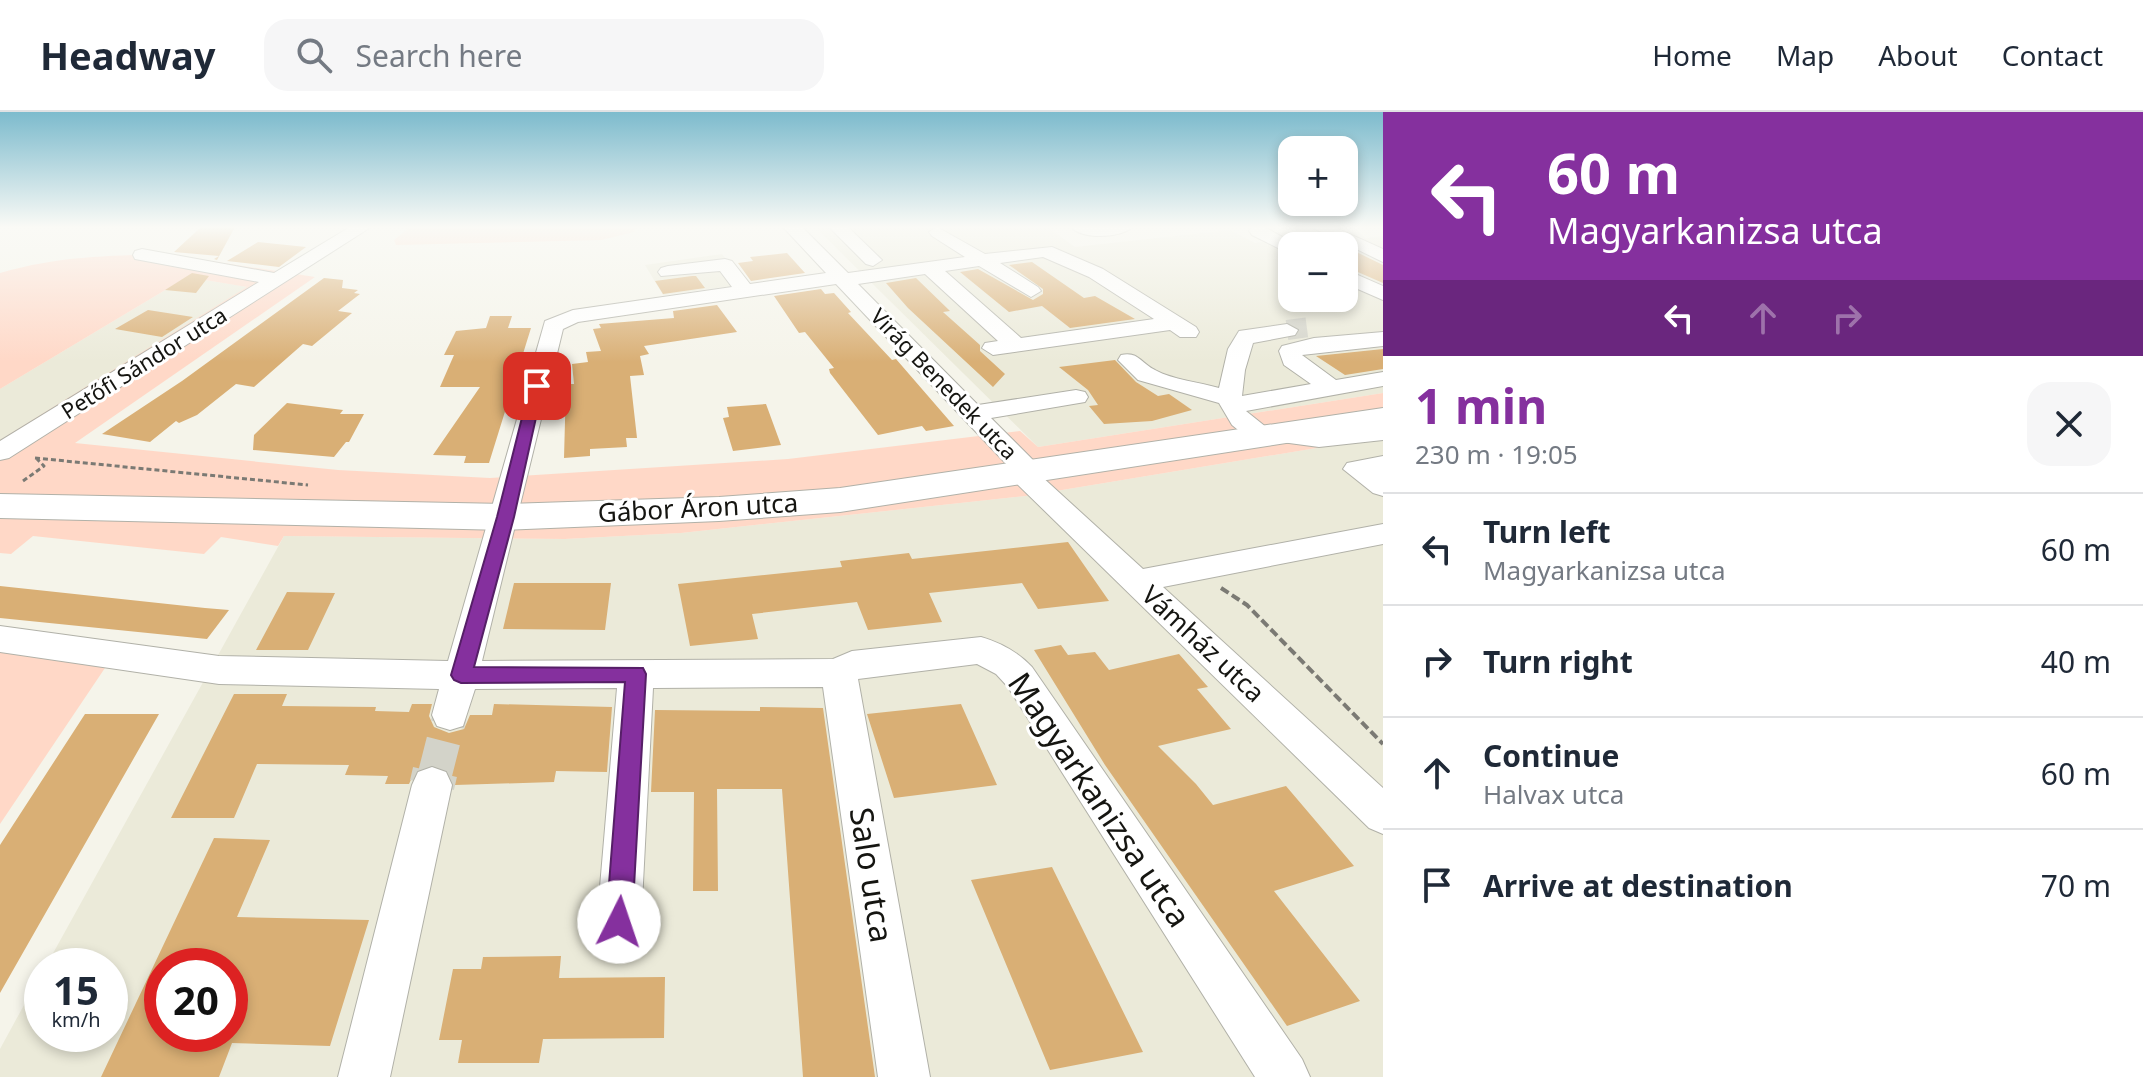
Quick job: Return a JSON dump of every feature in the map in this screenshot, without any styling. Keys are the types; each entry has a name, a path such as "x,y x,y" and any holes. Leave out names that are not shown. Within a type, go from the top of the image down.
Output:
{"main road":[{"name":"Gábor Áron utca","path":"7,499 505,517 656,513 840,500 1383,418"}],"street":[{"path":"235,272 278,280"},
{"name":"Petőfi Sándor utca","path":"3,452 291,272"},
{"path":"730,272 746,292"},
{"name":"Virág Benedek utca","path":"835,272 1026,473"},
{"path":"838,275 845,272"},
{"path":"450,715 505,517 550,331 556,323 573,316 746,292 838,275 877,272"},
{"path":"935,272 1015,344"},
{"path":"1001,272 1031,291"},
{"path":"993,348 1180,328 1094,272"},
{"path":"1358,282 1383,294"},
{"path":"1383,322 1362,319 1243,338 1230,402 1243,422 1272,436 1319,439 1383,432"},
{"path":"1332,388 1292,360 1288,353 1314,345 1383,339"},
{"path":"1129,360 1146,375 1230,402 1383,379"},
{"path":"972,413 1076,397"},
{"path":"1383,464 1357,469 1383,487"},
{"name":"Vámház utca","path":"1026,473 1383,815"},
{"path":"1137,581 1383,534"},
{"name":"Magyarkanizsa utca","path":"0,639 219,670 461,675 839,673 852,665 981,650 1008,664 1020,677 1284,1077"},
{"name":"Salo utca","path":"839,673 904,1077"},
{"path":"619,922 636,674"},
{"path":"364,1077 432,785"}],"path":[{"path":"7,499 44,466 35,458 320,487"},
{"path":"1181,572 1222,588 1247,605 1383,744"}],"shaded area":[{"path":"283,272 315,277 75,443 338,470 490,478 788,459 1020,431 1038,447 1383,393 1383,437 1026,496 681,533 565,539 284,536 278,546 221,537 204,554 33,536 11,554 0,553 0,440 247,287 187,277 0,389 0,273"},
{"path":"649,272 736,272 746,284 663,295"},
{"path":"861,272 1278,272 1278,312 1358,312 1358,272 1383,272 1383,393 1038,447"},
{"path":"187,277 248,287 0,440 0,389"},
{"path":"1383,437 1383,1077 0,1077 0,1049 24,1005 24,1052 128,1052 128,948 56,948 284,536 565,539 681,533 1026,496"},
{"path":"0,651 109,662 0,824"}],"building":[{"path":"745,272 805,273 751,281"},
{"path":"960,272 983,272 1033,300 1043,294 1043,289 1019,272 1046,272 1084,298 1095,296 1135,319 1070,328 1042,306 1009,312"},
{"path":"1358,272 1358,272 1383,272 1383,283"},
{"path":"192,273 209,276 196,293 165,290"},
{"path":"696,276 705,288 663,294 655,281"},
{"path":"324,278 343,280 342,288 358,290 354,293 360,294 338,311 352,313 312,346 303,344 254,387 236,384 197,415 179,423 176,421 150,442 102,434 182,381"},
{"path":"916,278 950,311 943,312 980,345 980,351 1005,374 993,387 908,308 886,283"},
{"path":"821,289 825,294 834,293 851,312 848,313 892,360 896,359 954,426 926,431 922,426 878,435 830,373 829,369 834,368 805,332 799,333 774,296"},
{"path":"717,305 737,332 644,346 649,354 640,356 644,375 630,376 637,438 626,438 627,447 590,449 590,456 564,458 566,384 574,384 572,364 588,362 586,352 601,351 593,329 601,328 599,324 674,318 673,311"},
{"path":"148,310 193,317 162,337 115,329"},
{"path":"490,316 512,316 508,328 531,328 489,463 464,463 466,456 433,455 480,387 440,387 454,355 444,355 456,331 486,328"},
{"path":"1383,349 1383,369 1345,375 1316,356"},
{"path":"1115,360 1136,382 1158,396 1169,394 1192,410 1152,421 1104,424 1089,406 1098,405 1088,390 1059,367"},
{"path":"287,403 343,410 340,414 364,414 349,442 334,457 253,450 254,435"},
{"path":"766,404 781,445 733,451 723,418 729,417 727,407"},
{"path":"1068,542 1109,601 1038,609 1022,583 929,593 942,622 868,630 857,602 752,614 758,639 690,646 678,584 842,567 840,561 909,553 912,559"},
{"path":"514,583 611,583 605,630 503,629"},
{"path":"0,586 229,610 207,639 0,618"},
{"path":"287,592 335,593 308,650 256,650"},
{"path":"1061,645 1068,655 1095,652 1109,670 1179,654 1208,687 1197,689 1231,729 1158,746 1213,805 1286,786 1354,866 1274,891 1360,1001 1287,1026 1105,765 1034,650"},
{"path":"234,694 287,694 282,706 376,707 375,711 409,712 412,704 432,704 429,716 434,727 449,733 464,729 470,715 492,715 494,704 612,707 607,772 556,771 554,782 455,785 447,769 431,764 415,771 409,784 385,784 388,776 345,775 349,765 257,764 234,818 171,818"},
{"path":"961,704 997,785 894,798 867,714"},
{"path":"760,707 823,708 875,1077 803,1077 782,789 717,789 718,891 693,891 694,792 651,792 655,710 760,711"},
{"path":"85,714 159,714 0,993 0,845"},
{"path":"214,838 270,840 237,917 369,920 330,1046 248,1043 248,948 162,948"},
{"path":"1052,867 1143,1052 1050,1070 971,880"},
{"path":"561,956 559,978 665,977 664,1038 543,1039 539,1063 458,1063 462,1040 439,1040 453,969 481,969 483,957"},
{"path":"144,986 144,1052 229,1052 219,1077 101,1077 113,1052 128,1052 128,1020"}],"tunnel":[{"path":"1287,330 1310,327"},
{"path":"435,774 450,715"},
{"path":"432,785 435,772"}],"route":[{"path":"537,386 461,675 636,674 619,922"}]}
